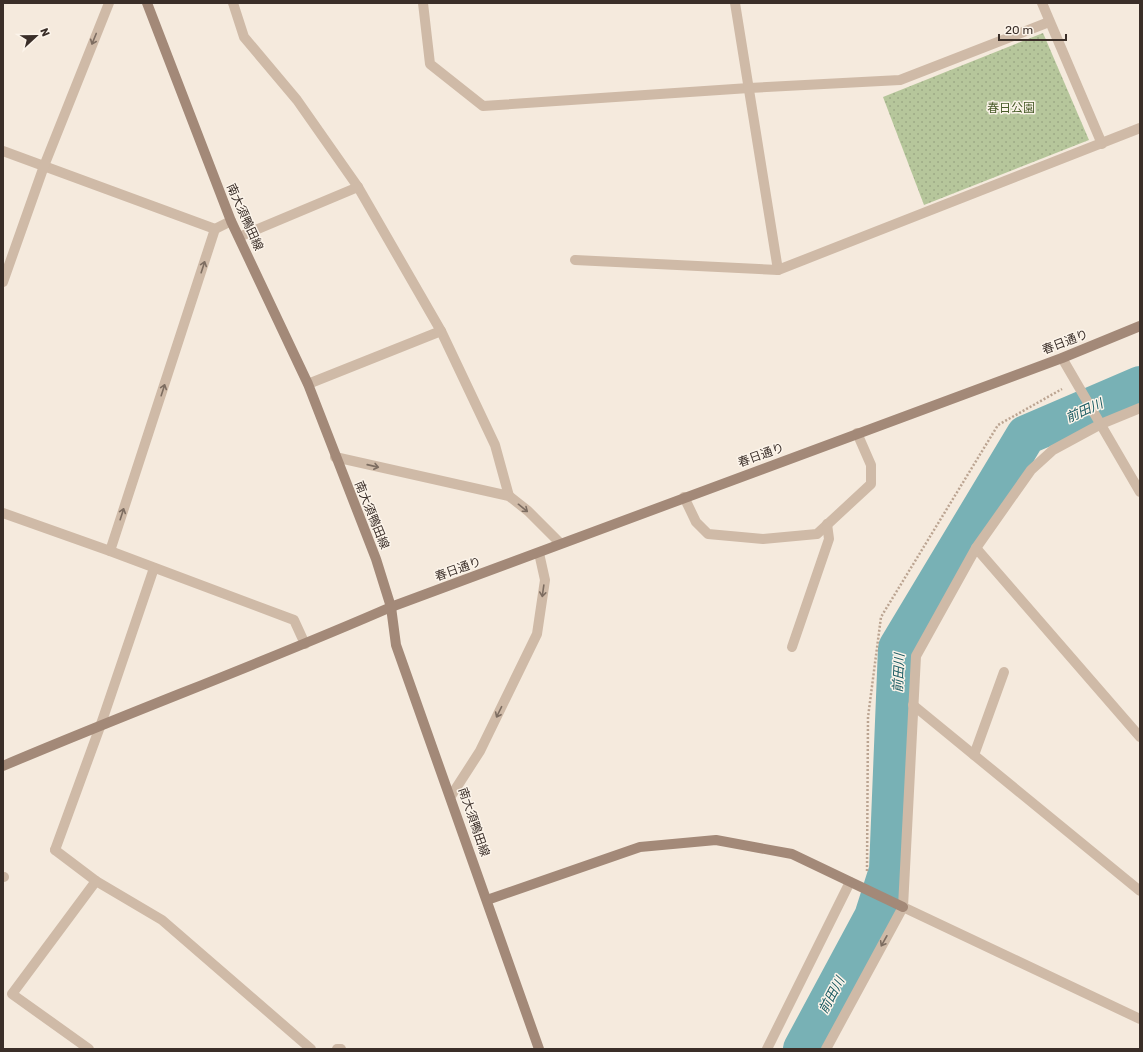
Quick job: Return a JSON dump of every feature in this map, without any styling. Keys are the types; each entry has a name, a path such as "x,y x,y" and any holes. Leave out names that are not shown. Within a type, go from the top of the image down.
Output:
{"street":[{"path":"3,282 44,166 109,3"},
{"name":"南大須鴨田線","path":"147,3 231,221 308,384 335,457 376,559 391,607 396,645 451,796 539,1049"},
{"path":"233,3 244,37 297,100 358,187 441,331 495,444 509,496"},
{"path":"423,3 430,64 483,106 749,88 900,80 1050,22"},
{"path":"735,3 778,270"},
{"path":"1042,3 1102,144"},
{"path":"575,260 778,270 1140,128"},
{"path":"3,151 215,229"},
{"path":"239,236 358,187"},
{"path":"110,551 215,229 231,221"},
{"name":"春日通り","path":"3,766 101,724 305,644 391,607 539,553 560,543 1062,358 1140,326"},
{"path":"308,384 441,331"},
{"path":"1062,358 1140,492"},
{"path":"826,1049 903,907 916,656 976,548 1031,470 1053,450 1101,424 1140,408"},
{"path":"684,497 696,522 708,534 763,539 817,534 871,484 871,465 857,433"},
{"path":"335,457 509,496 528,511 560,543"},
{"path":"3,513 110,551 294,620 305,644"},
{"path":"792,647 829,539 827,524"},
{"path":"976,548 1140,737"},
{"path":"451,796 480,751 537,634 545,580 539,553"},
{"path":"154,568 101,724 55,850 96,881 162,920 311,1049"},
{"path":"974,755 1004,672"},
{"path":"914,705 1140,891"},
{"path":"487,900 640,847 716,840 792,854 1140,1019"},
{"path":"89,1049 12,994 96,881"},
{"path":"767,1049 850,882"}],"green space":[{"name":"春日公園","path":"1043,33 1089,140 924,205 883,97"}],"waterway":[{"name":"前田川","path":"803,1049 874,917 889,870 898,648 1026,435 1140,386"}]}
